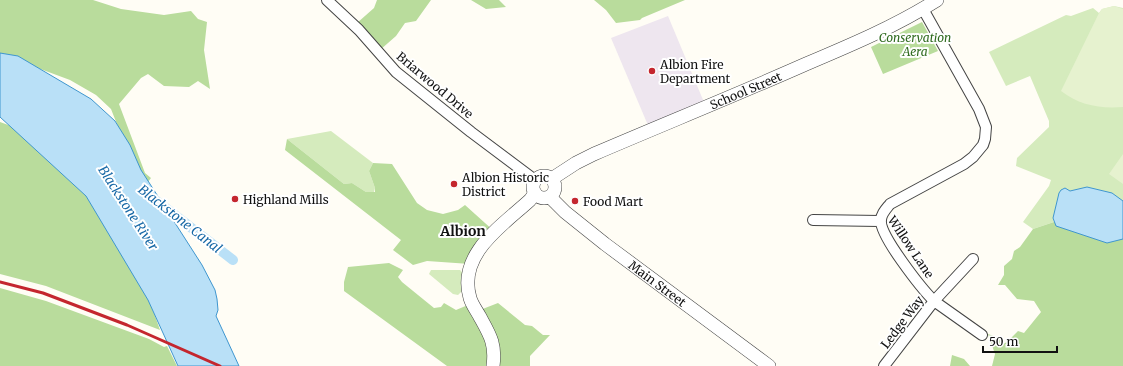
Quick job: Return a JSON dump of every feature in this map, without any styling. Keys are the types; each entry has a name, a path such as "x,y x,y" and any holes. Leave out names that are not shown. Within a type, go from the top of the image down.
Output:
{"street":[{"name":"Briarwood Drive","path":"327,0 359,30 396,72 471,132 535,180"},
{"name":"School Street","path":"535,180 540,176 547,175 553,178 561,174 576,162 873,35 937,0"},
{"path":"880,221 884,210 890,204 964,164 980,150 985,139 986,127 979,109 922,9"},
{"path":"535,180 533,184 535,194 544,198 550,197 555,192 556,185 553,178"},
{"path":"493,366 495,353 493,344 470,299 467,284 470,264 485,243 535,194"},
{"name":"Main Street","path":"550,197 565,212 605,244 769,366"},
{"name":"Willow Lane","path":"813,220 880,221 884,233 901,259 934,301 982,336"},
{"name":"Ledge Way","path":"884,366 934,301 973,259"}],"shaded area":[{"path":"668,16 706,107 650,130 611,38"}],"green space":[{"path":"0,0 93,0 121,9 164,15 191,11 198,19 207,22 204,50 210,89 198,81 189,87 164,86 148,74 141,78 119,104 145,173 151,178 148,182 133,165 111,109 96,95 70,80 0,54"},
{"path":"377,0 431,0 416,21 405,23 396,36 380,50 357,23 374,8"},
{"path":"471,0 499,0 506,7 486,9"},
{"path":"594,0 685,0 640,20 616,23 606,10"},
{"path":"1114,6 1123,8 1123,201 1104,191 1085,189 1070,191 1053,218 1054,222 1033,229 1023,222 1049,186 1051,180 1016,166 1017,158 1049,127 1049,121 1030,76 1006,86 989,52 1066,15 1071,16 1093,8 1099,13 1102,9"},
{"path":"1114,6 1123,9 1123,107 1098,107 1075,100 1061,91 1099,13 1102,9"},
{"name":"Conservation Aera","path":"922,22 938,51 883,74 871,47"},
{"path":"0,122 11,126 69,170 136,262 160,330 46,286 0,274"},
{"path":"331,131 373,163 369,171 375,188 374,192 366,192 352,183 344,184 287,139"},
{"path":"287,139 344,184 352,183 366,192 375,192 369,171 373,163 392,164 417,203 427,210 443,214 458,210 465,205 495,232 470,264 427,261 413,265 393,250 401,240 285,150"},
{"path":"1123,154 1123,184 1109,174"},
{"path":"1054,222 1123,238 1123,366 992,366 995,354 988,334 999,338 1003,344 1018,331 1024,333 1041,312 1034,301 1017,299 1005,285 998,285 1004,275 1004,266 1012,259 1014,251 1020,247 1033,229"},
{"path":"389,263 403,270 398,277 402,282 434,308 441,307 444,303 456,310 475,302 480,310 498,303 525,325 532,326 543,335 550,335 530,356 530,366 447,366 344,291 344,282 348,267"},
{"path":"431,270 460,270 463,273 463,290 458,295 453,294 429,274"},
{"path":"0,288 46,301 149,339 164,347 167,346 177,366 0,366"},
{"path":"952,355 964,359 970,366 950,366"}],"water":[{"name":"Blackstone River","path":"0,53 18,56 91,99 115,121 130,145 141,170 202,265 215,290 218,310 216,316 239,366 178,366 148,300 86,196 0,117"},
{"path":"1087,187 1112,193 1123,201 1123,239 1107,243 1056,226 1053,218 1061,190 1065,188 1070,191"}],"waterway":[{"name":"Blackstone Canal","path":"154,199 233,260"}],"railway":[{"path":"0,282 43,293 127,325 220,366"}],"place":[{"name":"Albion Fire Department","path":"652,71"},
{"name":"Albion Historic District","path":"454,184"},
{"name":"Highland Mills","path":"235,199"},
{"name":"Food Mart","path":"575,201"}],"district":[{"name":"Albion","path":"463,231"}]}
